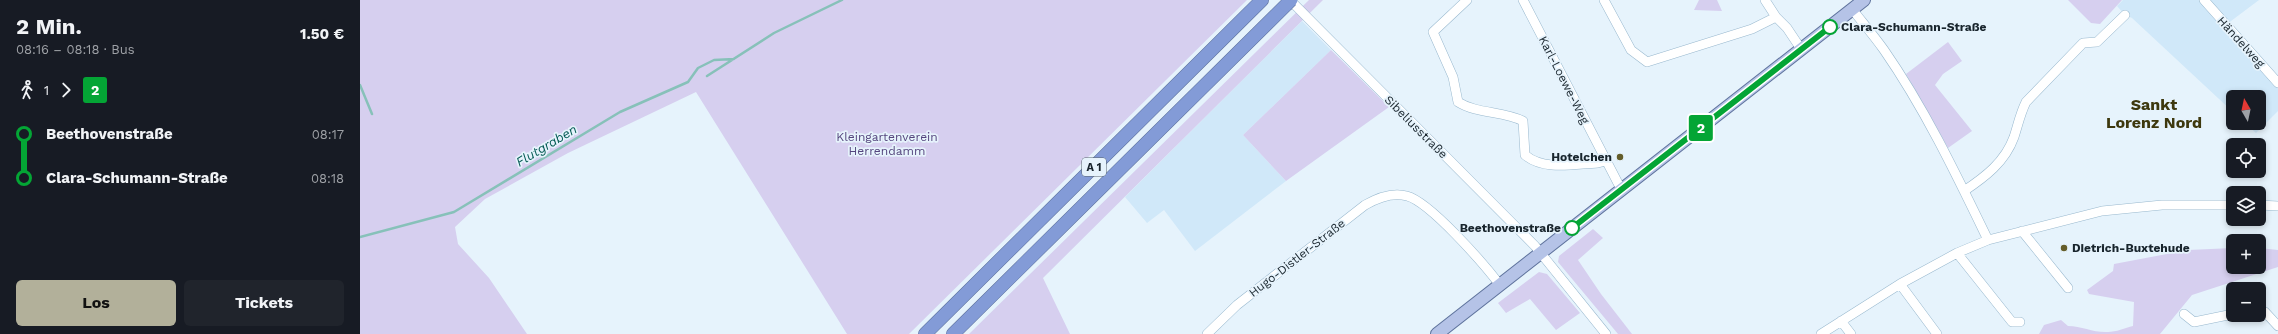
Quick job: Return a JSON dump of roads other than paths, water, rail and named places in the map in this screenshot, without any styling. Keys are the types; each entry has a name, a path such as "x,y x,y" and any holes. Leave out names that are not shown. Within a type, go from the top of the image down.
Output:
{"highway":[{"name":"A 1","path":"925,334 1262,0"},
{"name":"A 1","path":"953,334 1289,2"}],"main road":[{"path":"1437,334 1541,255 1621,189 1864,0"}],"street":[{"path":"1467,0 1432,32 1453,77 1458,102 1465,107 1513,116 1523,121 1525,154 1533,161 1543,165 1598,164 1605,160"},
{"name":"Karl-Loewe-Weg","path":"1523,0 1621,189"},
{"path":"1604,0 1631,50 1648,62 1752,29 1776,17"},
{"path":"1766,0 1776,17 1787,28 1801,50"},
{"name":"Händelweg","path":"2204,0 2278,83"},
{"name":"Sibeliusstraße","path":"1289,2 1532,243 1541,255"},
{"path":"1852,9 1884,50 1932,130 1988,240"},
{"path":"1964,191 1998,164 2009,150 2020,113 2026,102 2083,43 2097,42 2125,15"},
{"name":"Hugo-Distler-Straße","path":"1207,334 1237,305 1365,205 1377,198 1395,195 1407,196 1420,203 1458,237 1500,285"},
{"path":"1821,334 1900,284 1958,253 1988,240 2102,211 2162,205 2226,205"},
{"path":"2266,205 2278,206"},
{"path":"2022,231 2068,288"},
{"path":"1958,253 2012,322 2020,322"},
{"path":"1541,255 1606,334"},
{"path":"1900,284 1937,334"},
{"path":"2266,313 2278,326"},
{"path":"2184,314 2194,322 2226,315"},
{"path":"1841,321 1851,334"}],"waterway":[{"name":"Flutgraben","path":"707,76 774,33 842,0"},
{"name":"Flutgraben","path":"360,237 454,212 620,112 688,82 698,68 714,60 734,59"},
{"path":"360,85 372,114"}],"place":[{"name":"Clara-Schumann-Straße","path":"1830,27"},
{"name":"Hotelchen","path":"1620,157"},
{"name":"Beethovenstraße","path":"1572,228"},
{"name":"Dietrich-Buxtehude","path":"2064,248"}],"district":[{"name":"Sankt Lorenz Nord","path":"2154,113"}],"park label":[{"name":"Kleingartenverein Herrendamm","path":"887,144"}]}
